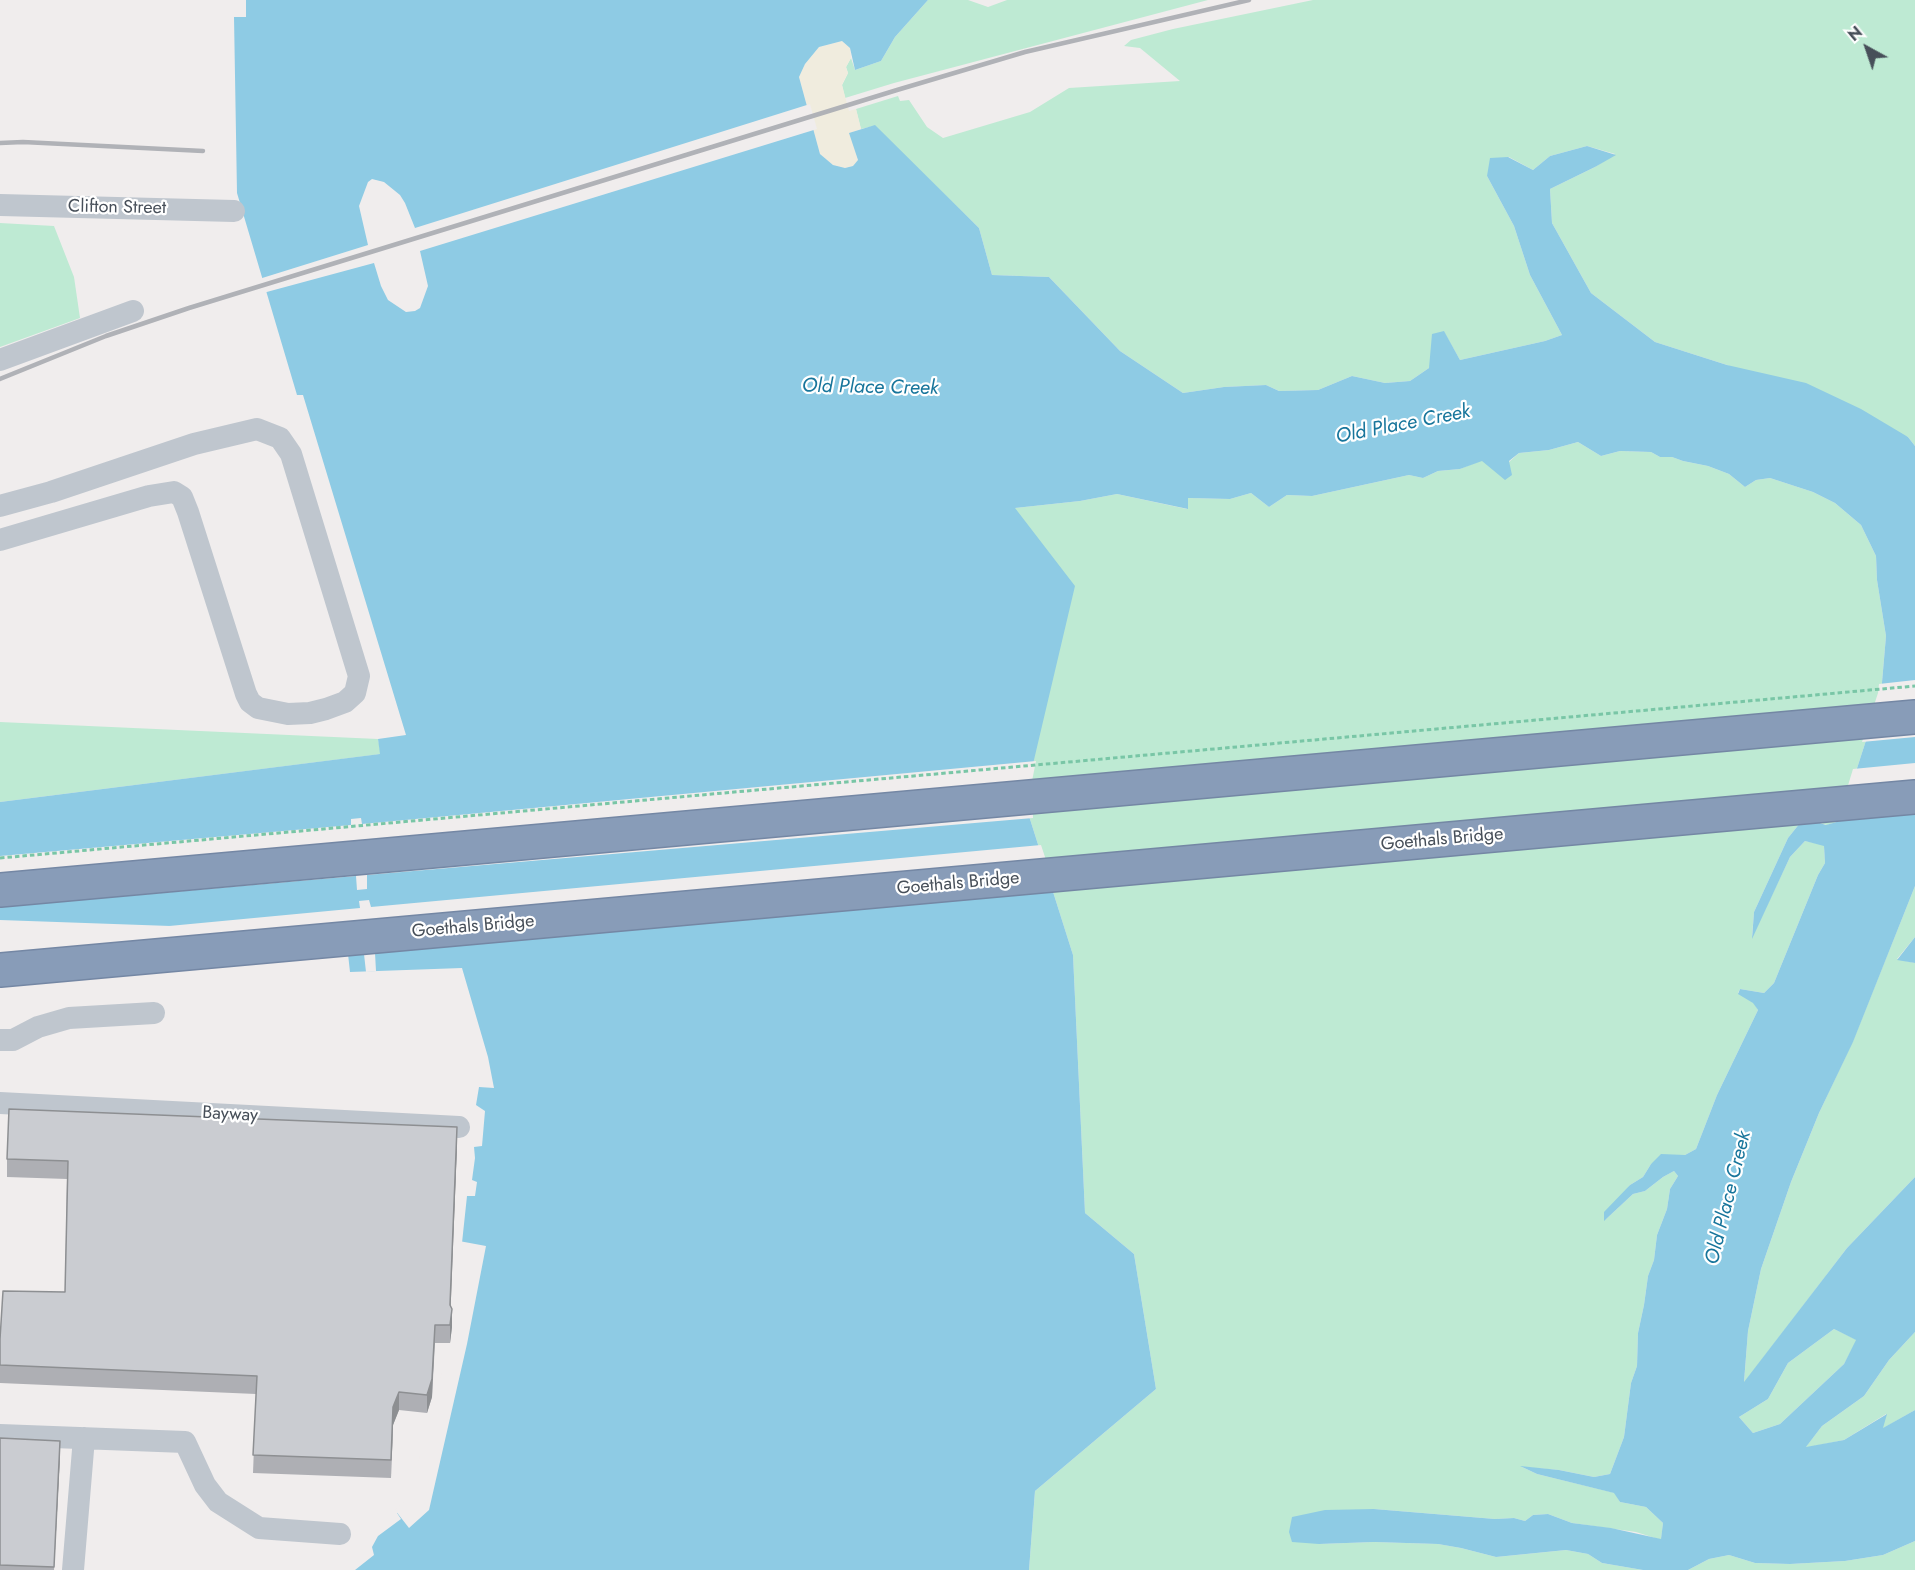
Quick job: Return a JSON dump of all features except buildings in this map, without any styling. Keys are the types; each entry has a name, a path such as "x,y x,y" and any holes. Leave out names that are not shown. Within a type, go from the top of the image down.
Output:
{"highway":[{"path":"0,890 1915,717"},
{"name":"Goethals Bridge","path":"0,970 1915,797"}],"lane":[{"name":"Clifton Street","path":"0,205 234,211"},
{"path":"0,360 133,311"},
{"path":"0,506 51,492 194,444 257,429 280,438 291,454 359,676 355,693 345,702 310,713 288,714 258,708 250,702 242,684 188,512 182,497 174,492 149,496 0,540"},
{"path":"0,1040 13,1040 38,1026 69,1018 154,1013"},
{"name":"Bayway","path":"0,1103 459,1127"},
{"path":"0,1435 185,1442 205,1485 218,1502 259,1528 340,1534"},
{"path":"73,1570 84,1438"}],"path":[{"path":"0,858 1915,686"}],"green space":[{"path":"928,0 968,0 988,7 1007,0 1208,0 845,98 842,85 848,73 846,67 851,58 855,70 881,61 895,37"},
{"path":"1313,0 1915,0 1915,446 1908,437 1727,365 1655,342 1591,293 1552,223 1550,189 1595,167 1615,154 1587,146 1550,156 1533,170 1509,157 1487,176 1514,226 1530,275 1562,335 1460,360 1444,332 1429,368 1410,381 1385,383 1352,376 1318,390 1279,391 1266,385 1224,387 1183,393 1120,351 1049,277 992,275 979,228 874,126 861,129 856,109 898,96 900,101 909,100 927,127 943,138 1030,112 1069,88 1180,81 1140,48 1124,46 1131,40 1173,29"},
{"path":"0,223 54,226 74,277 80,318 0,347"},
{"path":"1578,442 1601,456 1620,451 1651,452 1660,457 1672,457 1708,466 1729,474 1745,487 1756,480 1770,478 1813,492 1835,503 1861,525 1876,556 1877,580 1886,636 1881,694 1840,821 1827,825 1804,818 1788,838 1754,912 1752,937 1790,857 1805,841 1824,845 1825,863 1774,983 1764,993 1740,989 1738,993 1754,1003 1758,1010 1717,1095 1696,1149 1685,1155 1651,1164 1643,1177 1630,1185 1605,1220 1633,1194 1645,1191 1674,1171 1678,1176 1670,1189 1667,1209 1657,1235 1654,1260 1648,1276 1638,1333 1637,1366 1631,1383 1624,1437 1610,1474 1594,1477 1559,1470 1522,1467 1537,1474 1615,1493 1620,1502 1646,1507 1663,1523 1661,1540 1636,1532 1572,1523 1548,1514 1533,1515 1525,1521 1514,1518 1495,1519 1374,1509 1319,1544 1374,1542 1438,1544 1496,1557 1566,1550 1588,1554 1602,1563 1643,1570 1029,1570 1035,1491 1156,1389 1134,1254 1085,1213 1073,955 1029,816 1015,508 1080,501 1117,494 1187,509 1188,498 1230,499 1251,493 1269,507 1287,495 1312,496 1409,475 1423,478 1438,471 1460,469 1482,460 1509,462 1519,453 1549,450"},
{"path":"0,722 378,739 381,754 0,802"},
{"path":"1915,886 1915,937 1897,959 1915,963 1915,1177 1847,1248 1744,1383 1748,1331 1761,1269 1791,1182 1819,1113 1853,1041"},
{"path":"1834,1329 1857,1340 1844,1364 1780,1424 1753,1433 1739,1417 1768,1399 1788,1363"},
{"path":"1915,1332 1915,1410 1882,1429 1886,1414 1844,1440 1805,1448 1822,1426 1864,1396 1889,1360"},
{"path":"1915,1541 1915,1570 1688,1570 1709,1559 1729,1555 1755,1563 1845,1561 1883,1555"}],"sand":[{"path":"842,41 850,48 851,58 846,67 848,73 842,85 849,111 856,109 861,129 850,133 858,161 853,166 845,168 833,165 820,154 799,77 805,64 819,47"}],"water":[{"name":"Old Place Creek","path":"246,0 928,0 895,37 881,61 855,70 850,48 842,41 819,47 805,64 799,77 820,154 833,165 845,168 853,166 858,160 849,133 875,125 979,228 992,275 1049,277 1120,351 1183,393 1224,387 1266,385 1279,391 1318,390 1352,376 1385,383 1410,381 1429,368 1432,334 1444,331 1460,360 1562,335 1530,275 1514,226 1487,176 1490,158 1508,157 1533,170 1550,156 1587,146 1616,155 1550,189 1552,223 1591,293 1655,342 1727,365 1806,383 1861,409 1908,437 1915,446 1915,886 1853,1042 1819,1113 1791,1182 1761,1269 1748,1331 1744,1382 1847,1248 1915,1177 1915,1332 1889,1360 1864,1396 1822,1426 1806,1447 1844,1440 1887,1414 1883,1428 1915,1410 1915,1541 1883,1555 1845,1561 1755,1563 1729,1555 1709,1559 1688,1570 1643,1570 1602,1563 1588,1554 1566,1550 1496,1557 1438,1544 1292,1542 1289,1532 1292,1517 1325,1510 1374,1509 1495,1519 1514,1518 1525,1521 1533,1515 1548,1514 1572,1523 1611,1528 1661,1539 1663,1523 1646,1507 1620,1502 1614,1493 1537,1474 1520,1466 1594,1477 1610,1474 1624,1437 1631,1383 1637,1366 1638,1333 1648,1276 1654,1260 1657,1235 1667,1209 1670,1189 1678,1176 1674,1171 1645,1191 1633,1194 1604,1221 1604,1212 1630,1185 1643,1177 1661,1154 1685,1155 1696,1149 1717,1095 1758,1010 1753,1003 1738,994 1740,989 1764,993 1774,983 1825,863 1824,846 1805,841 1790,857 1752,939 1754,912 1788,838 1804,818 1826,825 1840,821 1881,694 1886,636 1877,580 1876,556 1861,525 1835,503 1813,492 1770,478 1756,480 1745,487 1729,474 1708,466 1672,457 1660,457 1651,452 1620,451 1601,456 1578,442 1549,450 1519,453 1509,461 1512,475 1505,480 1482,461 1460,469 1438,471 1423,478 1409,475 1312,496 1287,495 1269,507 1251,493 1230,499 1188,498 1188,509 1117,494 1080,501 1015,508 1075,586 1029,781 1029,816 1073,955 1085,1213 1134,1254 1156,1389 1035,1491 1029,1570 355,1570 374,1555 372,1547 378,1536 401,1519 397,1513 412,1499 455,1335 456,1299 467,1196 475,1196 477,1182 472,1180 474,1147 482,1146 485,1111 476,1105 479,1087 494,1088 488,1057 462,968 350,972 347,945 313,931 0,920 0,802 380,754 378,739 406,735 303,395 297,395 237,193 234,17 246,17","holes":["1834,1329 1856,1340 1844,1364 1780,1424 1753,1433 1739,1417 1768,1399 1788,1363"]},
{"path":"1915,937 1915,963 1897,960"}],"pier":[{"path":"810,104 817,129 420,251 428,286 420,308 415,311 406,312 388,300 374,263 263,293 259,279 368,245 359,206 368,182 372,179 384,182 400,195 415,228"},
{"path":"1915,680 1915,737 1862,742 1879,684"},
{"path":"1036,761 1032,781 1033,818 367,875 367,889 357,890 356,876 0,907 0,856 351,825 351,819 361,818 362,824"},
{"path":"1915,763 1915,811 1838,818 1853,769"},
{"path":"1041,845 1056,890 375,953 376,971 366,972 364,954 345,956 345,949 310,934 148,928 360,908 359,901 369,900 371,907"},
{"path":"459,1241 486,1246 467,1344 429,1510 409,1528 395,1510 409,1497 452,1334"}],"railway":[{"path":"0,379 106,336 189,308 897,90 1025,52 1249,0"},
{"path":"0,143 23,142 203,151"}]}
